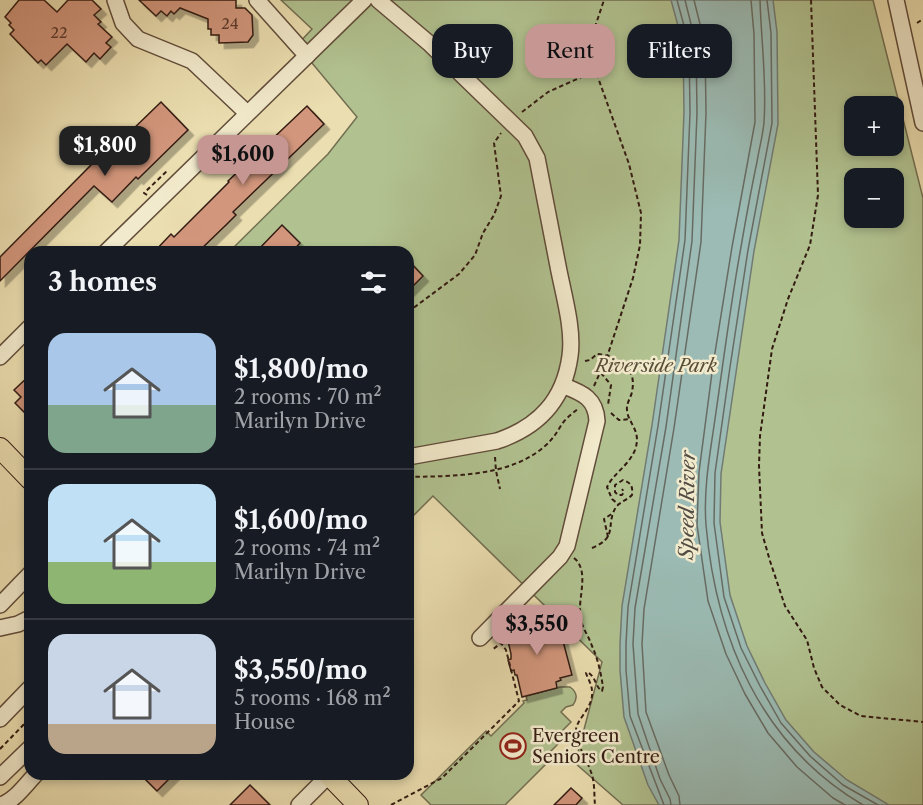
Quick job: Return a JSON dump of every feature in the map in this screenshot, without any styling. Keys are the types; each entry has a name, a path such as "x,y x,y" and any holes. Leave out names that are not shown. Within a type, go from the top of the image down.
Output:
{"main road":[{"path":"0,448 24,473"},
{"path":"333,780 358,805"}],"street":[{"path":"115,0 123,23 138,39 192,61 247,113"},
{"path":"257,0 307,56"},
{"path":"112,246 364,0"},
{"path":"378,0 430,44 525,136 537,158 569,322 571,356 564,386 551,406 533,424 512,436 497,441 414,456"},
{"path":"896,0 923,123"},
{"path":"0,357 24,333"},
{"path":"480,638 567,546 597,421 595,407 587,397 564,386"},
{"path":"24,580 0,606 24,621"},
{"path":"0,628 24,621"},
{"path":"0,719 24,694"},
{"path":"0,777 24,754"},
{"path":"0,805 13,798 30,780"},
{"path":"299,805 323,780"}],"path":[{"path":"596,24 604,0"},
{"path":"811,0 818,195 810,245 788,299 772,349 760,436 762,533 785,606 807,640 817,678 822,687 840,705 861,716 923,722"},
{"path":"917,23 923,19"},
{"path":"414,308 459,274 475,255 501,196 494,143 529,105 548,92 579,78"},
{"path":"414,477 496,471 525,459 544,447 555,435 563,422 587,397 601,372 638,259 641,213 629,164 598,78"},
{"path":"569,361 586,361 597,354 625,364 632,371 634,380 627,410 636,434 635,449 628,461 615,474 608,488 612,499 618,504"},
{"path":"601,372 611,385 608,404 614,418 631,419"},
{"path":"497,441 498,451 494,462 500,489"},
{"path":"592,548 600,545 608,537 618,504 632,495 633,488 630,483 619,481 615,485 615,492 622,495 624,492 622,489"},
{"path":"608,537 604,519 614,513"},
{"path":"572,556 578,561 581,569 582,590 579,613 581,624 592,644 602,682 602,691 599,690 592,674 586,673 593,692 585,716 577,725 576,733 586,763 592,773 595,805"},
{"path":"391,805 442,778 519,701 506,650 501,643 492,650"},
{"path":"0,749 24,724"}],"green space":[{"name":"Riverside Park","path":"281,0 873,0 897,96 844,96 844,156 904,156 904,123 923,198 923,805 623,805 575,763 602,662 433,496 414,515 414,246 235,246 328,154 357,117 297,45 312,29"},
{"name":"Evergreen Seniors Centre","path":"560,687 570,687 575,693 576,700 573,705 561,712 571,722 558,735 562,740 550,752 554,756 505,805 431,805 421,795 486,731 491,736 524,703 523,701 527,700 526,696"}],"water":[{"name":"Speed River","path":"671,0 773,0 777,32 778,124 754,251 721,474 720,522 730,595 747,646 786,720 814,752 847,780 889,805 659,805 648,785 624,717 620,670 622,606 679,240 684,78 732,78 732,24 678,24"}],"building":[{"path":"19,0 44,0 57,12 68,0 92,0 101,9 94,15 101,22 98,24 112,37 106,43 111,47 100,59 94,53 86,62 67,44 46,65 41,60 38,63 10,34 14,30 5,17"},
{"path":"139,0 236,0 236,8 245,8 252,15 253,35 248,42 219,43 219,35 211,35 211,29 208,29 208,19 180,8 174,14 171,11 167,16 161,11 156,16"},
{"path":"161,102 188,130 112,202 94,186 35,246 24,246 24,257 0,281 0,257 95,161 98,163"},
{"path":"307,106 324,124 233,212 236,215 204,246 160,246 171,234 174,237 228,181"},
{"path":"282,225 300,243 297,246 262,246"},
{"path":"414,266 423,276 414,285"},
{"path":"24,381 24,412 15,403 21,397 14,390"},
{"path":"541,618 543,623 548,622 550,629 559,626 572,675 560,678 561,680 556,682 557,688 522,697 517,675 514,670 511,671 508,660 511,659 511,654 505,628"},
{"path":"146,780 168,780 157,791"},
{"path":"250,785 270,805 230,805"},
{"path":"571,788 582,798 576,805 554,805"}],"place":[{"name":"Evergreen Seniors Centre","path":"513,746"}]}
